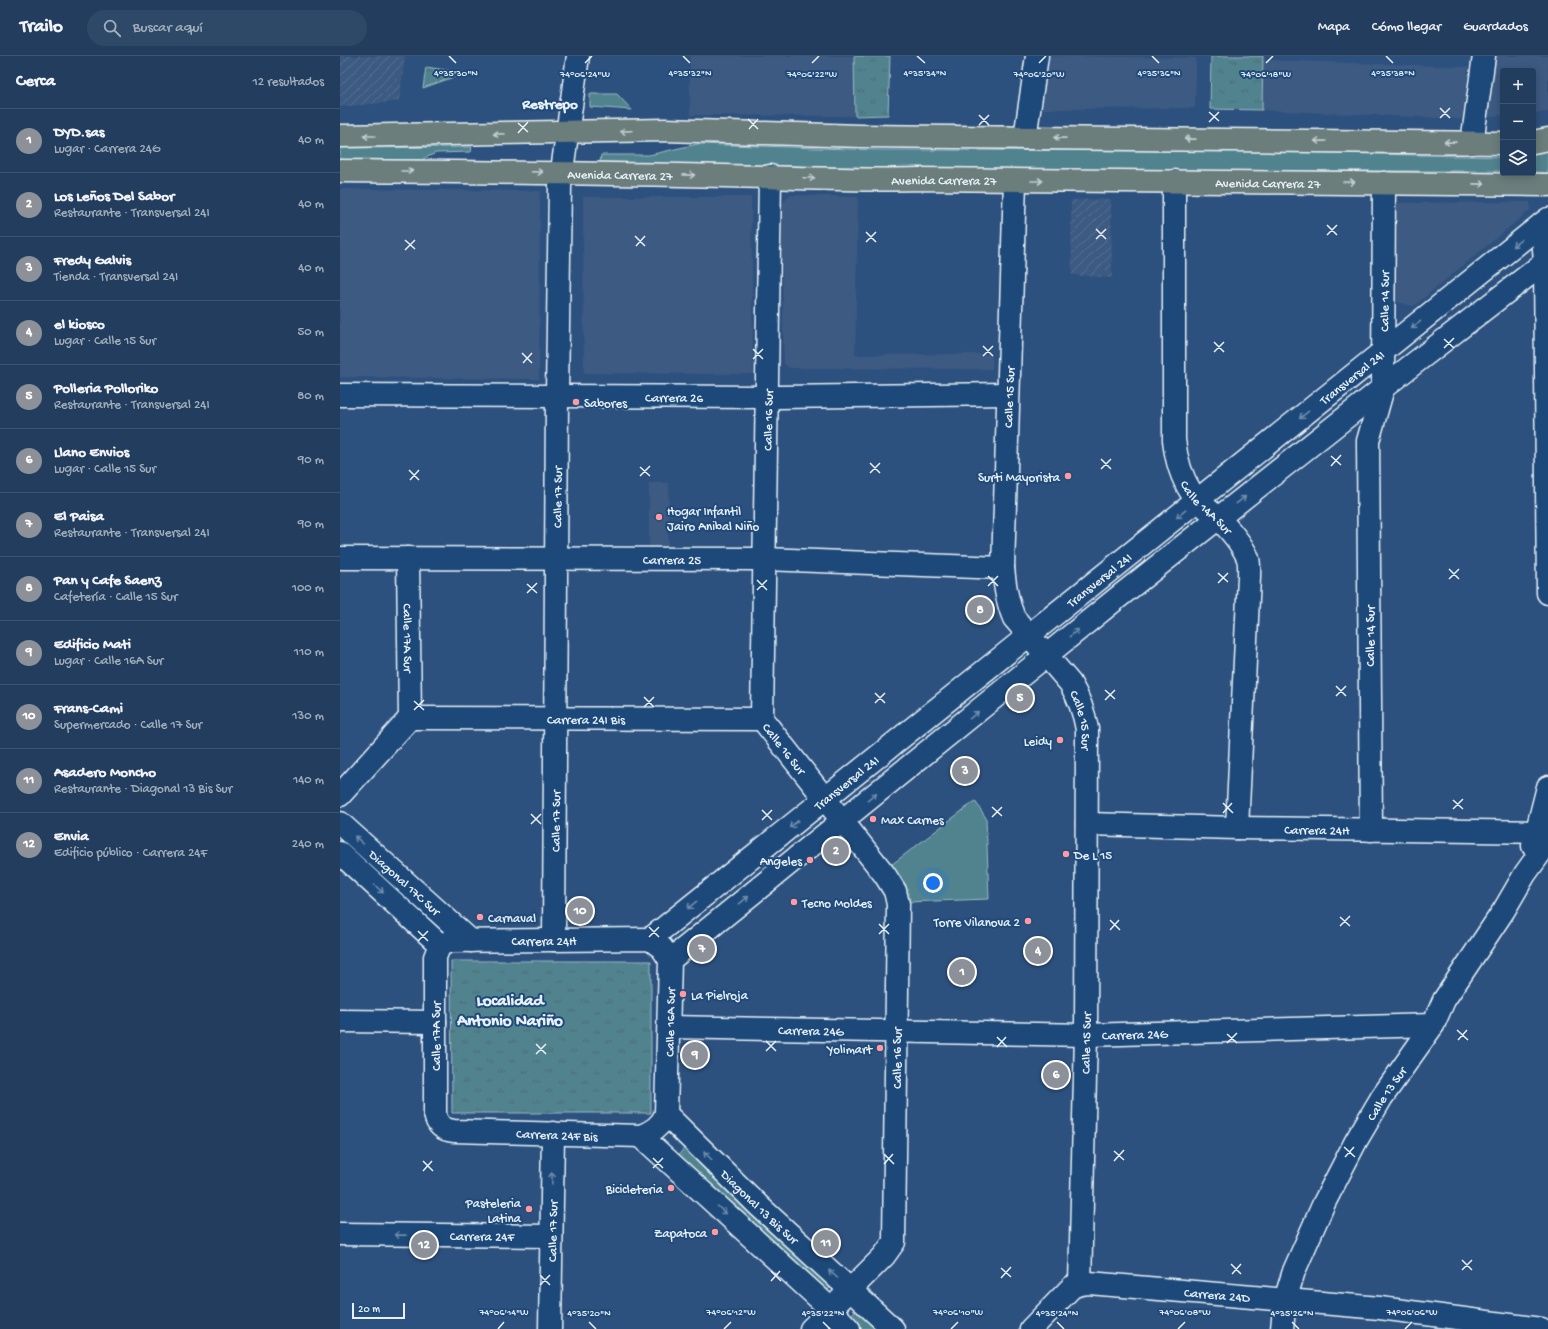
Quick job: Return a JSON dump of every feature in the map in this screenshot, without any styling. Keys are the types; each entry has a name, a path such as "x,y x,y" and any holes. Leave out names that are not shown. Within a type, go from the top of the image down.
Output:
{"main road":[{"path":"340,136 664,130 1026,138 1500,143"},
{"path":"1536,141 1548,139"},
{"name":"Avenida Carrera 27","path":"340,171 770,176 865,180 918,179 1015,181 1384,182 1548,185"}],"street":[{"name":"Calle 17 Sur","path":"554,940 557,395 561,173 578,56"},
{"path":"1026,138 1037,56"},
{"path":"1472,143 1484,56"},
{"name":"Calle 16 Sur","path":"770,176 762,720 885,875 895,891 898,904 894,1242 884,1256 850,1289"},
{"name":"Calle 15 Sur","path":"1015,181 1003,568 1008,605 1014,618 1070,683 1084,711 1088,730 1086,1035 1080,1284"},
{"name":"Calle 14A Sur","path":"1174,182 1174,440 1177,462 1190,491 1198,501 1218,518 1247,556 1250,577 1237,828"},
{"name":"Calle 14 Sur","path":"1370,830 1368,441 1383,388 1384,182"},
{"path":"1545,221 1548,593"},
{"name":"Transversal 24I","path":"650,939 1198,501 1545,221"},
{"name":"Transversal 24I","path":"670,960 1218,518 1546,261"},
{"name":"Carrera 26","path":"340,395 767,397 1008,394"},
{"path":"1340,422 1368,441"},
{"name":"Carrera 25","path":"340,558 764,559 1003,568"},
{"name":"Calle 17A Sur","path":"408,558 410,718"},
{"path":"340,795 410,718"},
{"name":"Carrera 24I Bis","path":"410,718 762,720"},
{"name":"Calle 13 Sur","path":"1282,1329 1285,1300 1308,1238 1356,1141 1382,1098 1433,1025 1444,1000 1504,910 1525,874 1544,835 1548,787"},
{"name":"Diagonal 17C Sur","path":"340,823 471,941"},
{"name":"Carrera 24H","path":"1087,824 1544,835"},
{"name":"Diagonal 17C Sur","path":"340,853 440,945"},
{"path":"650,939 662,948 670,960"},
{"name":"Carrera 24H","path":"440,945 451,941 650,939"},
{"name":"Calle 17A Sur","path":"440,945 435,957 435,1114 440,1126"},
{"name":"Calle 16A Sur","path":"666,1114 670,960"},
{"path":"340,1021 435,1022"},
{"name":"Carrera 24G","path":"669,1026 1086,1035 1433,1025"},
{"path":"666,1114 660,1125 652,1132 641,1136 830,1308 849,1329"},
{"name":"Diagonal 13 Bis Sur","path":"666,1114 759,1206 893,1329"},
{"name":"Carrera 24F Bis","path":"440,1126 446,1130 454,1131 641,1136"},
{"name":"Calle 17 Sur","path":"550,1329 553,1133"},
{"name":"Carrera 24F","path":"340,1234 551,1236"},
{"path":"1031,1329 1064,1293 1080,1284"},
{"name":"Carrera 24D","path":"1080,1284 1380,1308 1541,1329"},
{"path":"811,1329 850,1289"}],"shaded area":[{"path":"340,56 405,56 399,101 340,107"},
{"path":"690,56 854,56 855,116 690,115"},
{"path":"1049,56 1196,58 1195,108 1043,109"},
{"path":"1496,56 1548,56 1548,112 1536,113 1536,68 1500,68 1500,115 1487,117"},
{"path":"1263,60 1468,67 1464,119 1262,110"},
{"path":"340,189 540,191 539,379 340,377"},
{"path":"791,195 858,197 855,355 992,354 992,369 789,368 784,363 781,204"},
{"path":"583,197 751,197 753,374 584,373"},
{"path":"1111,199 1112,278 1072,275 1071,200"},
{"path":"1530,202 1530,210 1414,306 1396,302 1395,203"},
{"name":"Hogar Infantil Jairo Anibal Niño","path":"649,483 669,483 668,550 649,550"}],"green space":[{"path":"854,56 890,56 888,115 855,116"},
{"path":"1211,56 1263,56 1262,110 1210,109"},
{"path":"426,67 465,73 423,88"},
{"path":"590,94 617,94 632,110 590,107"},
{"path":"697,144 879,150 1249,151 1500,157 1500,171 1042,171 600,162 601,155 649,155"},
{"path":"472,147 471,152 436,153 421,160 340,160 340,148"},
{"path":"1548,151 1548,173 1536,172 1536,153"},
{"path":"975,801 986,818 989,899 907,902 906,885 891,865"},
{"path":"451,961 651,961 651,1113 452,1113"},
{"path":"685,1147 833,1285 824,1294 677,1157"},
{"path":"859,1307 883,1329 862,1329 849,1317"}],"place":[{"name":"Sabores","path":"576,402"},
{"name":"Surti Mayorista","path":"1068,476"},
{"name":"Hogar Infantil Jairo Anibal Niño","path":"659,517"},
{"name":"Pan y Cafe Saenz","path":"980,610"},
{"name":"Polleria Polloriko","path":"1020,698"},
{"name":"Leidy","path":"1060,740"},
{"name":"Fredy Galvis","path":"965,771"},
{"name":"Max Carnes","path":"873,819"},
{"name":"Los Leños Del Sabor","path":"836,851"},
{"name":"De L 15","path":"1066,854"},
{"name":"Angeles","path":"810,860"},
{"name":"Tecno Moldes","path":"794,902"},
{"name":"Frans-Cami","path":"580,911"},
{"name":"Carnaval","path":"480,917"},
{"name":"Torre Vilanova 2","path":"1028,921"},
{"name":"El Paisa","path":"702,949"},
{"name":"el kiosco","path":"1038,951"},
{"name":"DYD.sas","path":"962,972"},
{"name":"La Pielroja","path":"683,994"},
{"name":"Yolimart","path":"880,1048"},
{"name":"Edificio Mati","path":"695,1055"},
{"name":"Llano Envios","path":"1056,1075"},
{"name":"Bicicleteria","path":"671,1188"},
{"name":"Pasteleria Latina","path":"529,1209"},
{"name":"Zapatoca","path":"715,1232"},
{"name":"Asadero Moncho","path":"826,1243"},
{"name":"Envia","path":"424,1245"}],"district":[{"name":"Restrepo","path":"550,103"},
{"name":"Localidad Antonio Nariño","path":"510,1009"}]}
